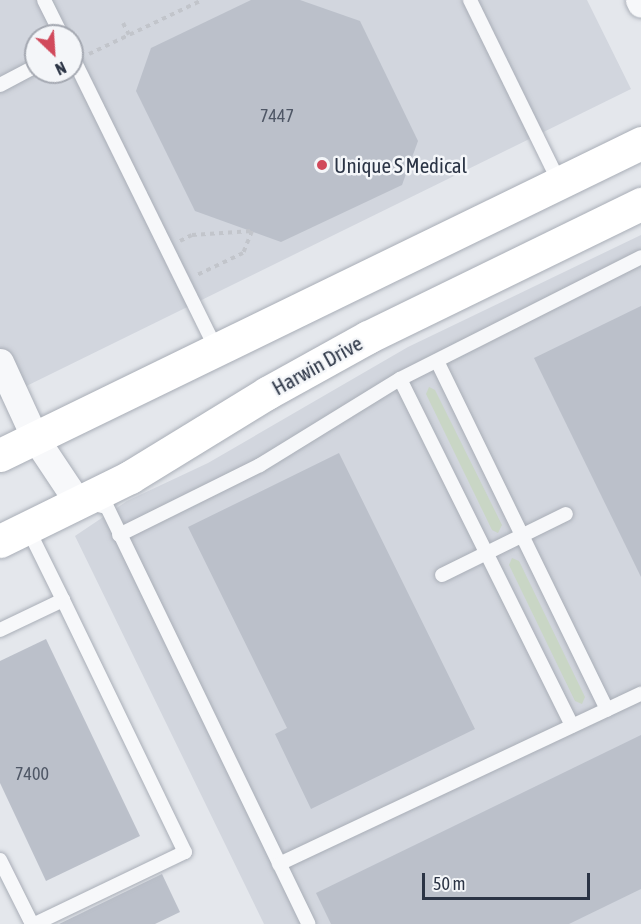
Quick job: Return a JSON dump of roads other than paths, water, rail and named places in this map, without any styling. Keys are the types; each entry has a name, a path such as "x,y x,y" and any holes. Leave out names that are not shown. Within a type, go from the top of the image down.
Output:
{"main road":[{"path":"0,455 215,347 641,143"},
{"name":"Harwin Drive","path":"14,534 77,501 130,477 267,393 368,337 641,204"}],"street":[{"path":"0,362 35,438 77,501"}],"lane":[{"path":"44,0 56,24"},
{"path":"470,0 559,182"},
{"path":"0,85 24,72"},
{"path":"84,81 215,347"},
{"path":"119,535 260,465 400,379 641,258"},
{"path":"437,361 607,710"},
{"path":"400,379 572,726"},
{"path":"77,501 106,507 309,924"},
{"path":"442,575 566,514"},
{"path":"0,860 34,924 185,852 63,600 14,534"},
{"path":"0,630 63,600"},
{"path":"279,864 641,694"}],"place":[{"name":"Unique S Medical","path":"322,165"}]}
